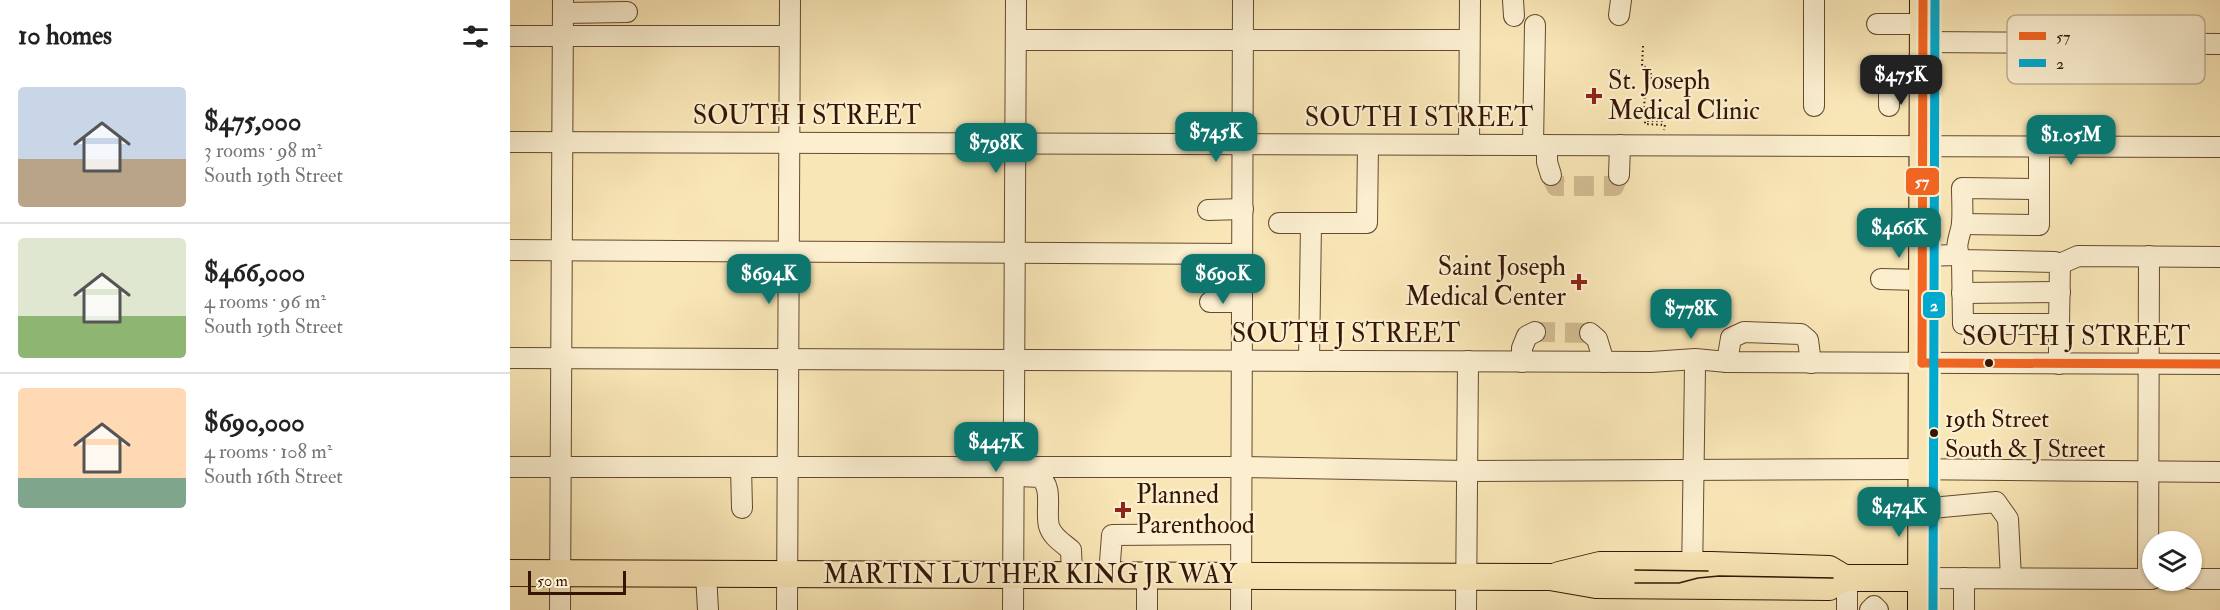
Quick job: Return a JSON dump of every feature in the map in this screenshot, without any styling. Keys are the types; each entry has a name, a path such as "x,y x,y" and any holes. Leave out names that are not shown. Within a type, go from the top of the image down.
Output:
{"main road":[{"path":"1921,610 1923,22"},
{"name":"MARTIN LUTHER KING JR WAY","path":"510,573 1550,577 1600,565 1692,575 1829,569 1846,578 1921,578"}],"street":[{"path":"787,610 790,0"},
{"path":"1013,610 1017,360 1016,0"},
{"path":"1241,610 1243,0"},
{"path":"1469,145 1470,0"},
{"path":"1814,0 1814,106"},
{"path":"560,610 563,7 627,12"},
{"path":"1877,24 1923,22 2007,32"},
{"path":"1535,25 1540,145 1551,175"},
{"path":"510,36 789,36"},
{"path":"1016,40 1469,40"},
{"path":"2205,44 2220,44"},
{"path":"1889,70 1889,106"},
{"name":"SOUTH I STREET","path":"510,142 2220,147"},
{"path":"1279,223 1367,223 1368,145"},
{"path":"1619,176 1620,145"},
{"path":"1962,224 2039,225 2039,147"},
{"path":"2039,189 1962,188 1962,224 1956,243 1960,258 1963,324 2059,324"},
{"path":"1208,210 1243,209"},
{"path":"1309,361 1311,223"},
{"path":"510,250 1015,253 1079,248 1242,254"},
{"path":"1881,279 1960,258 2060,264 2078,256 2220,257"},
{"path":"2149,256 2149,531"},
{"path":"2059,364 2060,264"},
{"path":"1962,293 2060,292"},
{"path":"1210,302 1242,302"},
{"path":"1522,362 1522,348 1527,336 1535,332"},
{"path":"1722,362 1731,338 1744,332 1801,334 1808,340 1811,363"},
{"path":"1590,333 1597,339 1604,362"},
{"name":"SOUTH J STREET","path":"510,358 1666,362"},
{"path":"1666,362 1695,359 1722,362"},
{"path":"1466,610 1468,362"},
{"path":"1666,362 1681,366 1695,366 1722,362"},
{"name":"SOUTH J STREET","path":"1722,362 2220,364"},
{"path":"1692,575 1695,366"},
{"path":"741,466 742,508"},
{"path":"510,467 741,466 1014,472 1241,467 1468,471 2220,472"},
{"path":"1014,472 1039,477 1046,486 1049,527 1056,539 1071,550 1072,575"},
{"path":"1921,509 1996,502 2008,519 2012,578"},
{"path":"1109,575 1113,535 1241,534"},
{"path":"706,574 708,610"},
{"path":"1147,575 1147,610"},
{"path":"1846,578 1847,610"},
{"name":"MARTIN LUTHER KING JR WAY","path":"1921,578 2142,579"},
{"path":"1964,578 1964,610"},
{"path":"2202,579 2220,579"},
{"path":"1870,610 1874,606 1878,610"}],"path":[{"path":"1642,46 1642,66 1646,67 1645,74 1651,75 1651,82 1645,81 1644,117 1662,118 1662,121 1645,121 1645,124 1665,125 1665,130 1654,130"}],"tunnel":[{"path":"1551,175 1556,186 1614,186 1619,175"},
{"path":"1535,332 1590,333"}],"tram line":[{"path":"1635,570 1708,571"},
{"path":"1635,583 1679,583 1719,576 1833,578"}],"transit line":[{"name":"57","path":"1922,363 1923,0"},
{"name":"2","path":"1933,610 1935,0"},
{"name":"57","path":"1922,363 2220,364"}],"place":[{"name":"St. Joseph Medical Clinic","path":"1594,96"},
{"name":"Saint Joseph Medical Center","path":"1579,282"},
{"name":"19th Street South & J Street","path":"1934,433"},
{"name":"Planned Parenthood","path":"1123,510"}]}
